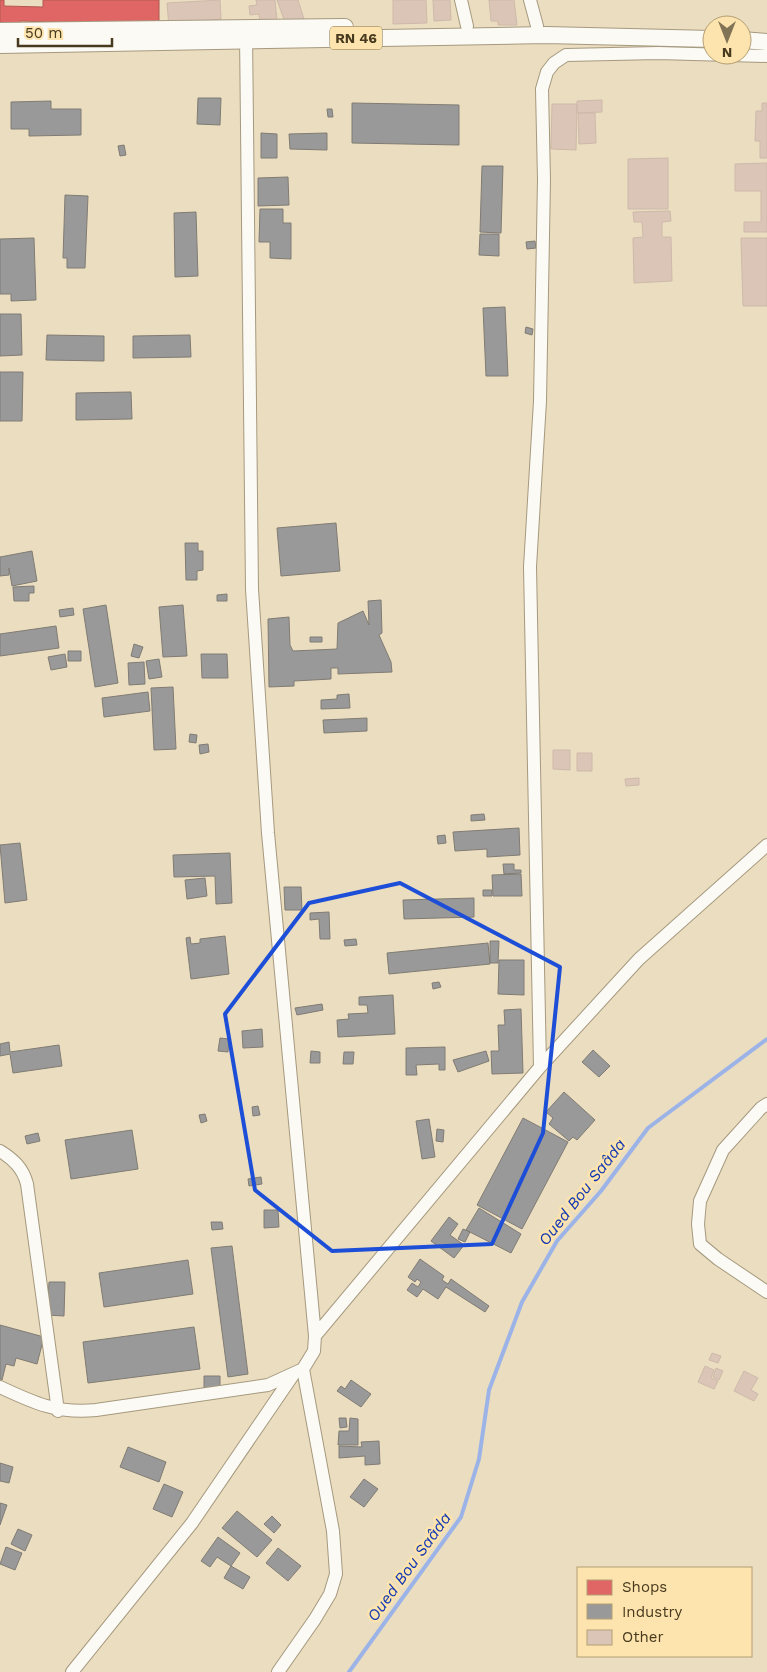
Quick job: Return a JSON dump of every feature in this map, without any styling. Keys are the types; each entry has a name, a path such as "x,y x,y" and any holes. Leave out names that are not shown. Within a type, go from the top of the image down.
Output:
{"main road":[{"name":"RN 46","path":"0,46 467,26 702,30"},
{"name":"RN 46","path":"0,30 246,34 546,35 702,39"},
{"path":"752,31 767,32"},
{"path":"752,41 767,42"}],"street":[{"path":"461,0 467,26"},
{"path":"530,0 537,26"},
{"path":"72,1672 192,1523 314,1351 315,1336 268,833 252,589 246,34"},
{"path":"540,1067 530,567 540,391 544,180 542,89 548,72 554,63 566,55 658,53 767,56"},
{"path":"315,1336 540,1067 639,959 767,845"},
{"path":"767,1104 761,1108 724,1150 700,1201 698,1224 700,1244 718,1259 767,1292"},
{"path":"0,1151 13,1160 21,1169 27,1184 58,1411"},
{"path":"0,1387 58,1411 89,1411 243,1390 268,1385 298,1372"},
{"path":"278,1672 330,1594 336,1574 333,1531 298,1372"}],"highlighted area":[{"path":"400,883 560,967 543,1133 492,1244 332,1251 255,1190 225,1014 309,903"}],"building: Shops":[{"path":"0,0 4,0 4,6 43,7 43,0 159,0 159,25 20,21 20,29 0,27"}],"building: Industry":[{"path":"198,98 221,98 220,125 197,124"},
{"path":"51,101 51,109 81,109 81,135 29,136 29,129 11,129 11,102"},
{"path":"352,103 459,105 459,145 352,143"},
{"path":"327,109 332,109 333,117 328,117"},
{"path":"261,133 277,134 277,158 261,158"},
{"path":"327,133 327,150 290,149 289,134"},
{"path":"124,145 126,155 120,156 118,146"},
{"path":"482,166 503,166 501,233 480,232"},
{"path":"288,177 289,205 258,206 258,178"},
{"path":"65,195 88,196 85,268 67,268 67,258 63,258"},
{"path":"260,209 283,209 283,223 291,223 291,259 270,258 270,242 259,242"},
{"path":"196,212 198,276 175,277 174,213"},
{"path":"480,234 499,234 499,256 479,255"},
{"path":"34,238 36,300 11,301 11,294 0,294 0,239"},
{"path":"535,241 536,248 527,249 526,242"},
{"path":"505,307 508,376 486,376 483,308"},
{"path":"0,314 21,314 22,355 0,356"},
{"path":"526,327 533,329 532,335 525,333"},
{"path":"47,335 104,336 104,361 46,360"},
{"path":"190,335 191,357 133,358 133,336"},
{"path":"0,372 23,372 22,421 0,421"},
{"path":"131,392 132,419 76,420 76,393"},
{"path":"336,523 340,571 281,576 277,528"},
{"path":"185,543 198,543 198,551 203,551 203,570 197,571 197,580 186,580"},
{"path":"32,551 37,581 12,586 9,568 9,575 0,576 0,557"},
{"path":"34,586 34,593 29,593 29,601 14,601 13,587"},
{"path":"227,594 227,601 217,601 217,595"},
{"path":"381,600 382,633 379,635 391,662 392,672 338,674 338,668 331,668 331,679 294,681 294,686 269,687 268,619 289,617 290,645 293,651 337,649 338,623 363,611 369,625 368,601"},
{"path":"106,605 118,683 95,687 83,609"},
{"path":"183,605 187,656 163,657 159,607"},
{"path":"73,608 74,615 60,617 59,610"},
{"path":"56,626 59,648 0,656 0,634"},
{"path":"310,637 322,637 322,642 310,642"},
{"path":"134,644 143,647 139,658 131,656"},
{"path":"68,651 81,651 81,661 68,661"},
{"path":"65,654 67,667 51,670 48,657"},
{"path":"201,654 227,654 228,678 202,678"},
{"path":"159,659 162,677 149,679 146,661"},
{"path":"144,662 145,684 129,685 128,663"},
{"path":"173,687 176,749 154,750 151,688"},
{"path":"148,692 150,711 104,717 102,698"},
{"path":"349,694 350,708 321,709 321,700 337,699 337,695"},
{"path":"367,718 367,731 324,733 323,720"},
{"path":"190,734 197,735 196,743 189,742"},
{"path":"208,744 209,752 200,754 199,745"},
{"path":"484,814 485,820 471,821 471,815"},
{"path":"519,828 520,855 487,857 487,849 455,851 453,832"},
{"path":"445,835 446,843 438,844 437,836"},
{"path":"20,843 27,900 5,903 0,845"},
{"path":"230,853 232,903 216,904 215,876 174,877 173,855"},
{"path":"503,864 514,864 514,870 521,870 521,873 504,874"},
{"path":"521,874 522,896 493,896 492,875"},
{"path":"205,878 207,896 187,899 185,880"},
{"path":"284,887 301,887 302,910 285,910"},
{"path":"483,890 492,890 492,896 483,896"},
{"path":"474,898 474,917 404,919 403,900"},
{"path":"329,912 330,939 320,939 319,919 310,920 310,913"},
{"path":"225,936 229,974 191,979 186,938 190,937 191,944 200,943 200,939"},
{"path":"356,939 357,945 345,946 344,940"},
{"path":"490,941 499,941 498,963 490,963"},
{"path":"488,943 490,964 389,974 387,953"},
{"path":"499,960 524,960 524,995 498,994"},
{"path":"439,982 441,987 433,989 432,983"},
{"path":"393,995 395,1034 338,1037 337,1020 349,1019 348,1014 368,1013 367,1005 359,1005 359,997"},
{"path":"322,1004 323,1010 297,1015 295,1008"},
{"path":"521,1009 523,1073 492,1074 491,1051 499,1051 498,1025 505,1025 504,1010"},
{"path":"262,1029 263,1047 243,1048 242,1031"},
{"path":"220,1038 229,1039 228,1052 218,1051"},
{"path":"9,1042 10,1052 59,1045 62,1066 13,1073 10,1054 0,1056 0,1044"},
{"path":"445,1047 445,1070 439,1070 439,1064 416,1065 417,1075 406,1075 406,1048"},
{"path":"593,1050 610,1066 599,1077 582,1062"},
{"path":"311,1051 320,1052 320,1063 310,1063"},
{"path":"486,1051 489,1061 458,1072 453,1060"},
{"path":"344,1052 354,1052 353,1064 343,1064"},
{"path":"564,1092 595,1120 577,1140 573,1137 569,1141 549,1124 553,1118 546,1112"},
{"path":"258,1106 260,1115 253,1116 252,1107"},
{"path":"205,1114 207,1121 201,1123 199,1115"},
{"path":"523,1118 568,1142 522,1229 477,1205"},
{"path":"429,1119 435,1157 422,1159 416,1121"},
{"path":"437,1129 444,1130 443,1142 436,1141"},
{"path":"132,1130 138,1169 71,1179 65,1140"},
{"path":"38,1133 40,1141 27,1144 25,1136"},
{"path":"261,1177 262,1184 249,1186 248,1179"},
{"path":"479,1208 521,1234 511,1253 466,1230"},
{"path":"264,1210 278,1210 279,1227 264,1228"},
{"path":"449,1217 458,1224 450,1235 464,1245 454,1258 431,1241"},
{"path":"211,1222 222,1222 223,1229 212,1230"},
{"path":"463,1229 470,1232 465,1242 458,1239"},
{"path":"232,1246 248,1374 228,1377 211,1248"},
{"path":"420,1259 444,1276 442,1280 448,1284 451,1279 489,1306 485,1312 446,1287 438,1299 423,1289 417,1297 407,1290 412,1283 418,1287 421,1282 417,1279 415,1282 408,1277"},
{"path":"188,1260 193,1294 104,1307 99,1273"},
{"path":"49,1282 65,1282 64,1316 47,1315"},
{"path":"0,1325 44,1337 37,1364 16,1358 14,1366 6,1364 2,1380 0,1379"},
{"path":"194,1327 200,1369 88,1383 83,1342"},
{"path":"204,1376 220,1376 220,1389 204,1389"},
{"path":"351,1380 371,1394 361,1407 337,1391 341,1386 345,1389"},
{"path":"339,1418 346,1418 347,1427 340,1428"},
{"path":"350,1418 358,1419 358,1445 338,1445 339,1431 349,1431"},
{"path":"379,1441 380,1464 365,1465 365,1456 339,1458 339,1446 362,1447 361,1442"},
{"path":"128,1447 166,1462 159,1482 120,1467"},
{"path":"0,1463 13,1467 9,1483 0,1481"},
{"path":"364,1479 378,1489 364,1507 350,1497"},
{"path":"164,1484 183,1492 172,1517 153,1509"},
{"path":"0,1503 7,1505 0,1525"},
{"path":"237,1511 272,1540 257,1557 222,1528"},
{"path":"272,1516 281,1525 274,1533 264,1524"},
{"path":"18,1529 32,1535 25,1551 11,1544"},
{"path":"218,1537 240,1553 231,1566 217,1557 210,1567 201,1561"},
{"path":"6,1547 22,1553 15,1570 0,1564"},
{"path":"278,1548 301,1566 288,1581 266,1563"},
{"path":"231,1566 250,1577 243,1589 224,1578"}],"building: Other":[{"path":"220,0 221,19 210,20 210,24 169,27 167,3"},
{"path":"256,0 275,0 277,21 260,23 259,14 250,15 249,6 257,5"},
{"path":"277,0 298,0 304,19 286,25"},
{"path":"393,0 426,0 427,23 393,24"},
{"path":"433,0 450,0 451,20 434,21"},
{"path":"489,0 514,0 517,25 498,25 498,21 491,21"},
{"path":"602,100 602,112 577,113 577,101"},
{"path":"762,103 767,103 767,158 760,158 760,141 755,141 756,111 762,111"},
{"path":"552,104 577,104 576,150 551,149"},
{"path":"578,113 595,113 596,143 579,144"},
{"path":"668,158 668,209 628,209 628,159"},
{"path":"767,163 767,232 744,232 744,222 761,222 761,191 735,191 735,164"},
{"path":"670,211 671,221 662,222 662,237 671,237 672,281 634,283 633,238 643,237 642,222 634,222 633,212"},
{"path":"741,238 767,238 767,306 743,306"},
{"path":"553,750 570,750 570,770 553,769"},
{"path":"577,753 592,753 592,771 577,771"},
{"path":"639,778 639,785 626,786 625,779"},
{"path":"712,1353 721,1356 718,1363 709,1360"},
{"path":"705,1366 714,1370 711,1378 718,1381 714,1389 698,1382"},
{"path":"716,1368 723,1371 719,1380 713,1377"},
{"path":"744,1371 758,1378 751,1390 758,1394 754,1401 734,1391"}],"waterway":[{"name":"Oued Bou Saâda","path":"349,1672 461,1517 479,1459 489,1390 522,1302 557,1241 601,1191 648,1128 767,1039"}]}
